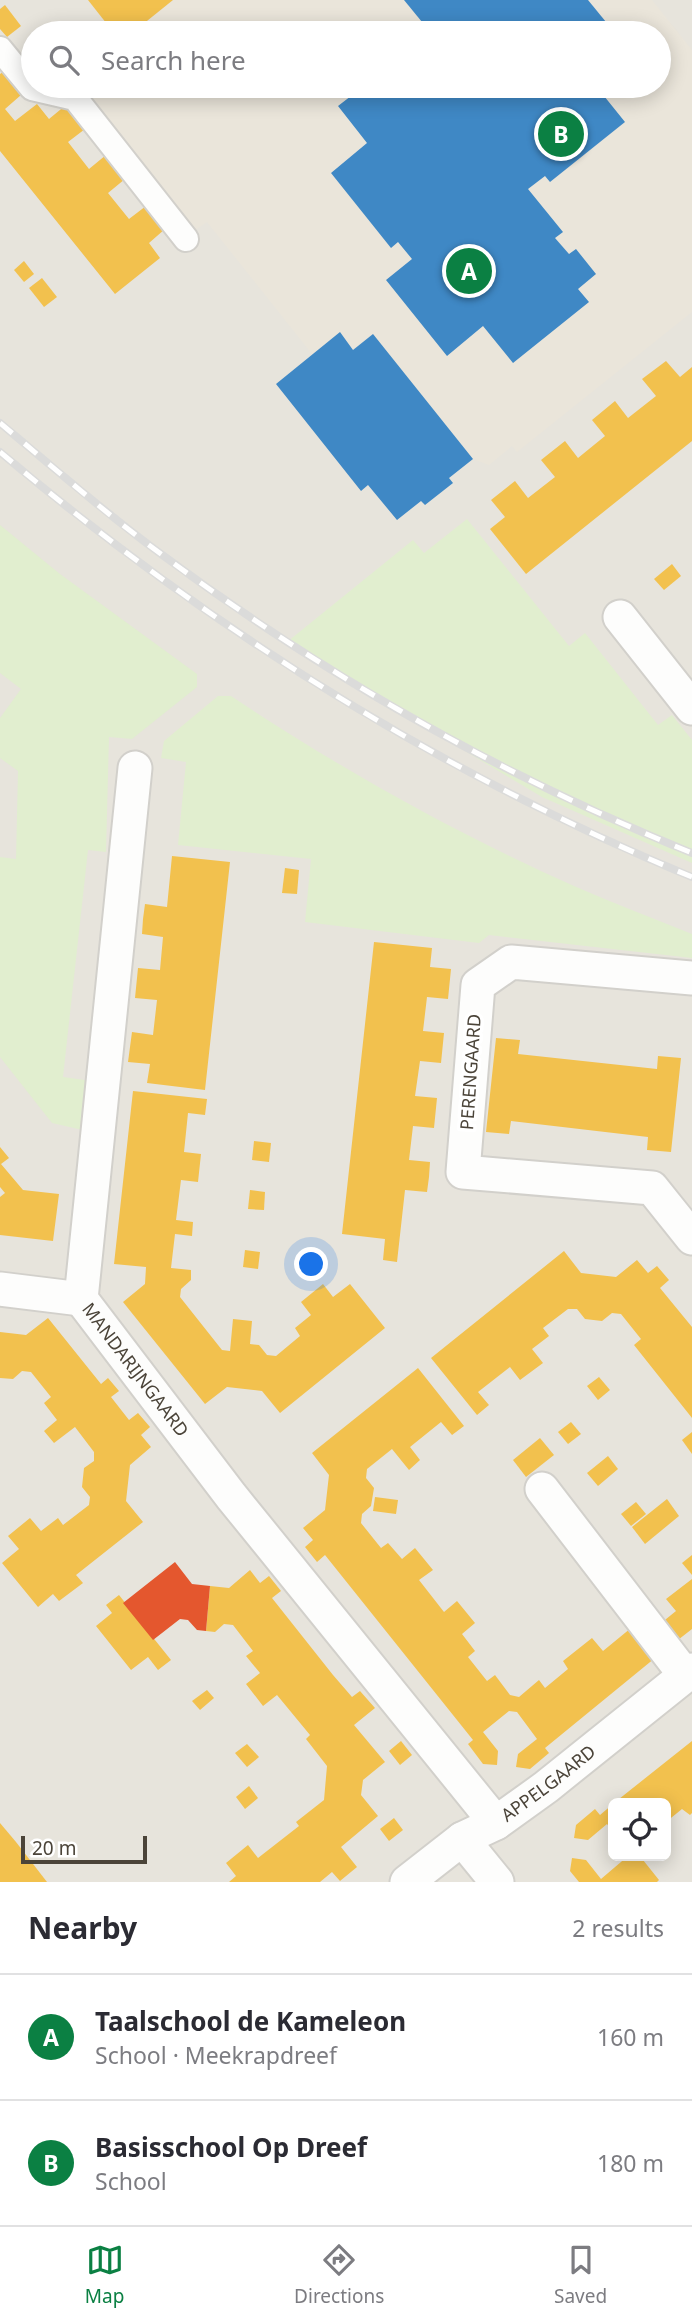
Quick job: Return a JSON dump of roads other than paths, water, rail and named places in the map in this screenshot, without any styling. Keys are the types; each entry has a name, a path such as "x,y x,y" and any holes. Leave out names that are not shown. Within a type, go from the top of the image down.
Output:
{"street":[{"path":"0,49 21,75"},
{"path":"75,98 186,239"},
{"path":"620,617 692,708"},
{"name":"MANDARIJNGAARD","path":"135,768 81,1299 231,1496 496,1823"},
{"name":"PERENGAARD","path":"692,978 511,962 478,985 463,1172 652,1188 692,1238"},
{"path":"0,1289 81,1299"},
{"name":"APPELGAARD","path":"407,1882 461,1839 496,1823 546,1787 688,1672 542,1489"},
{"path":"461,1839 497,1882"}],"railway":[{"path":"0,423 161,554 286,641 351,682 484,757 692,853"},
{"path":"0,452 79,517 161,578 330,692 507,791 598,836 692,877"}],"place":[{"name":"Basisschool Op Dreef","path":"561,134"},
{"name":"Taalschool de Kameleon","path":"469,271"}]}
